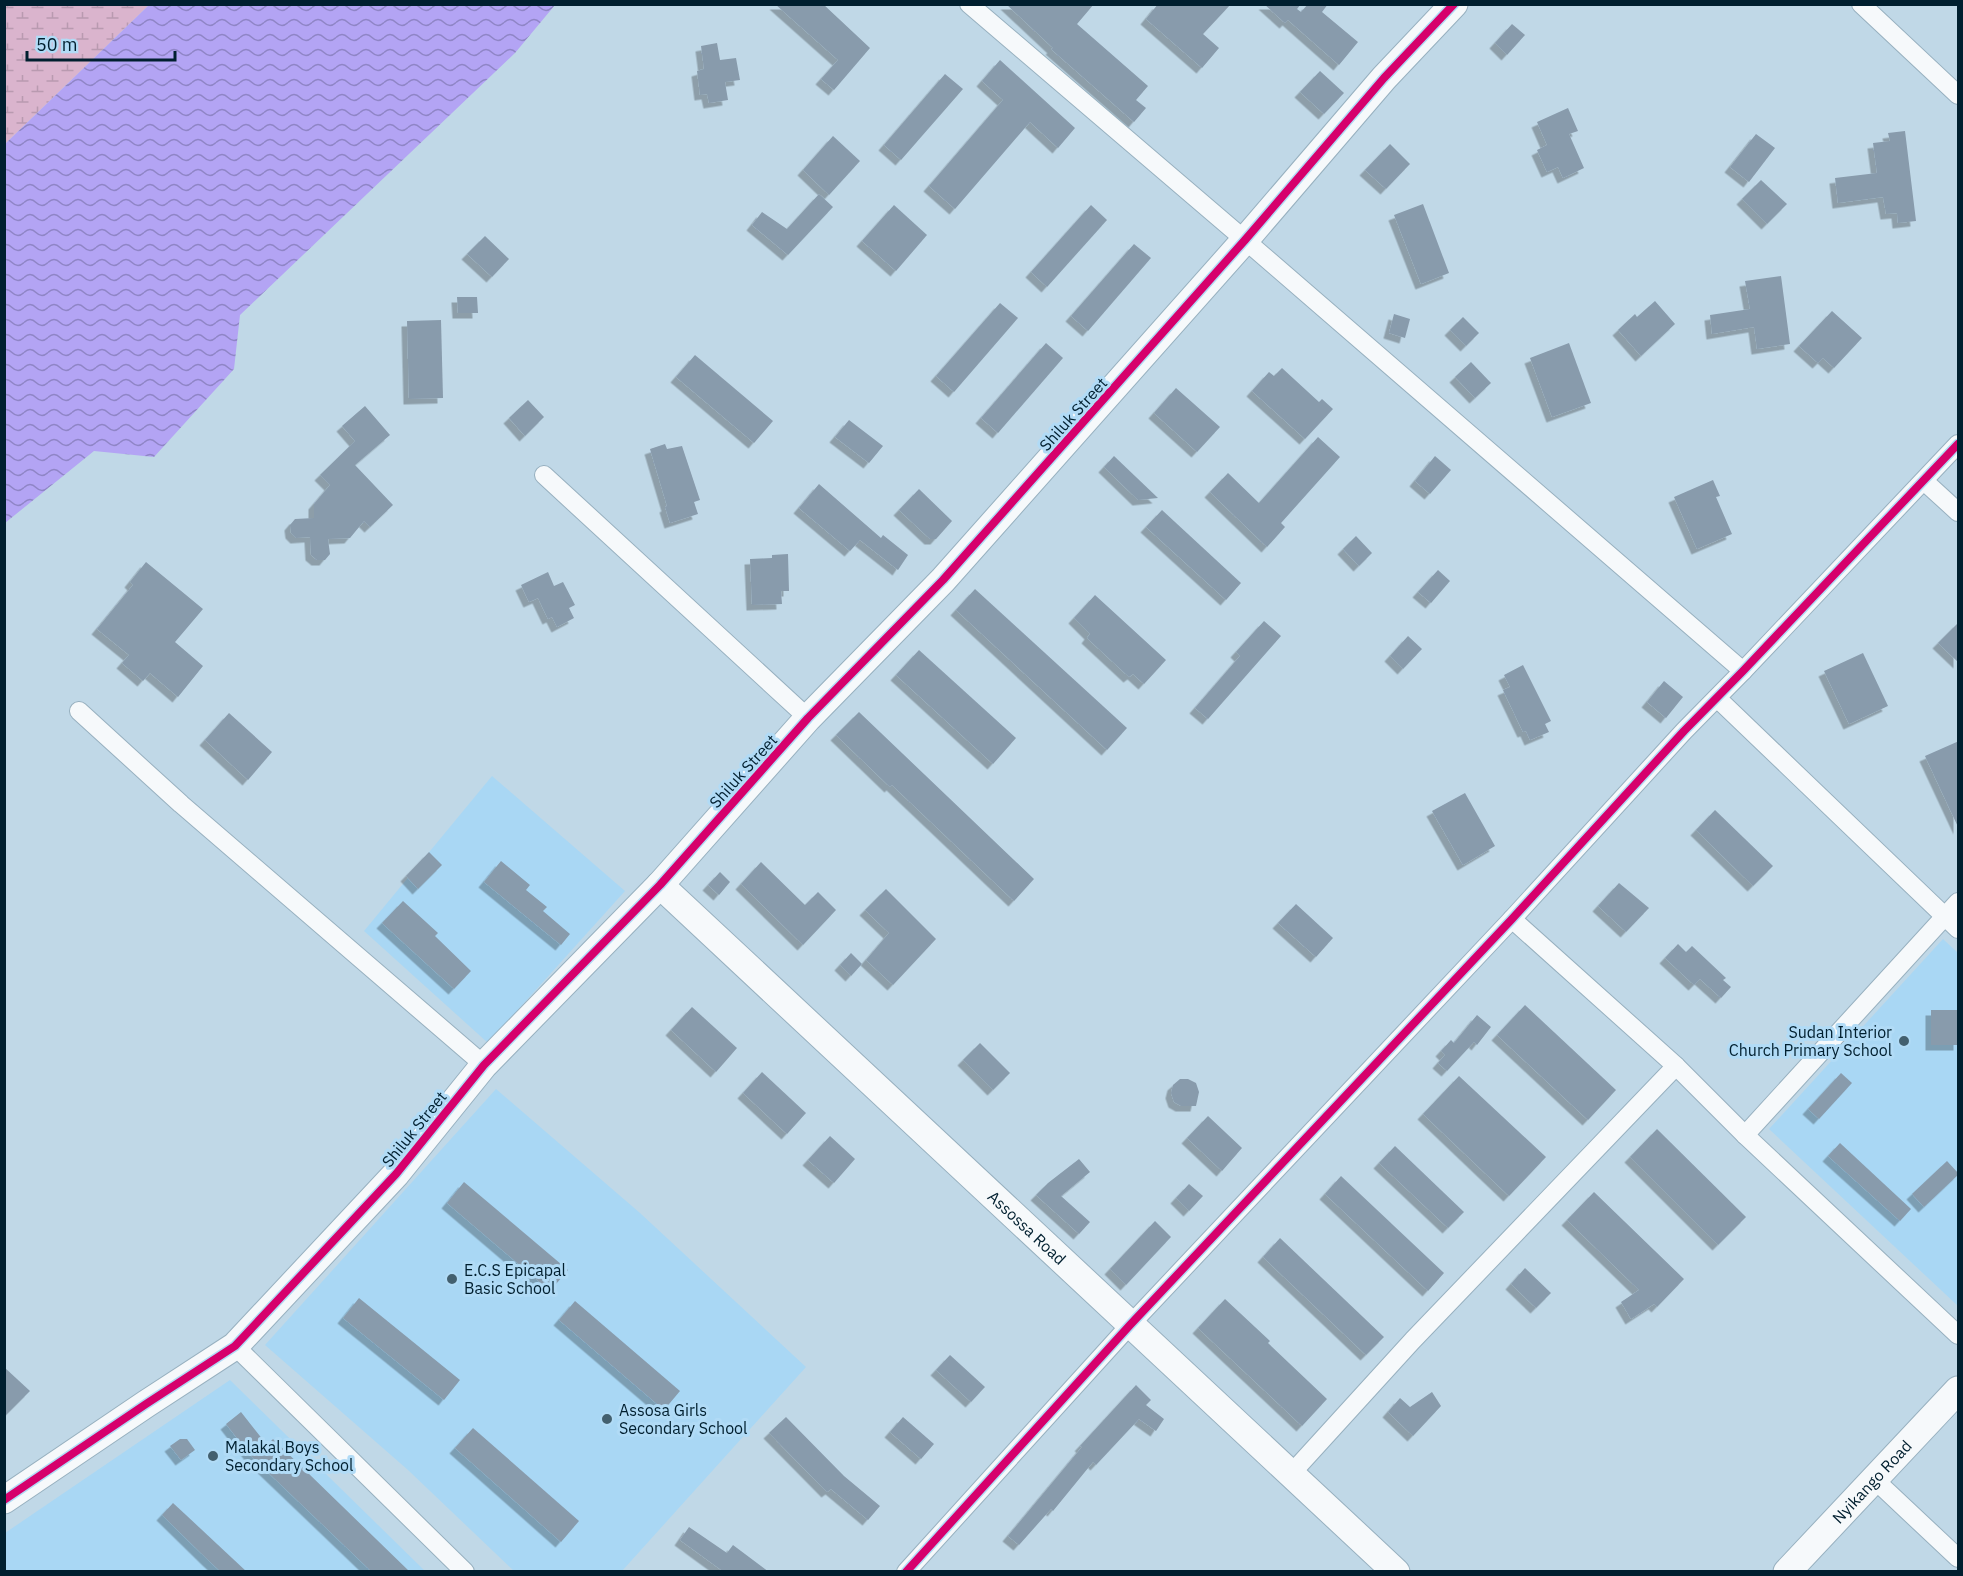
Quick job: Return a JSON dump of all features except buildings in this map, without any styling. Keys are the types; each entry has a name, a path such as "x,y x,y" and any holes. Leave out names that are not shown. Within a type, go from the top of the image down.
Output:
{"street":[{"path":"969,4 1743,671"},
{"name":"Shiluk Street","path":"4,1500 234,1346 396,1174 484,1065 660,885 808,718 943,580 1245,240 1384,78 1454,4"},
{"path":"1861,4 1959,95"},
{"path":"906,1572 1130,1325 1512,919 1684,731 1959,444"},
{"path":"544,475 808,718"},
{"path":"1924,481 1959,512"},
{"path":"1717,698 1959,929"},
{"path":"79,711 181,804 484,1065"},
{"name":"Assossa Road","path":"660,885 1396,1572"},
{"path":"1745,1135 1959,902"},
{"path":"1512,919 1676,1066 1745,1135 1959,1335"},
{"path":"1290,1475 1421,1331 1676,1066"},
{"path":"234,1346 465,1572"},
{"name":"Nyikango Road","path":"1787,1572 1959,1390"},
{"path":"1874,1479 1959,1558"}],"shaded area":[{"path":"492,776 625,891 488,1043 364,931"},
{"name":"Sudan Interior Church Primary School","path":"1943,939 1958,953 1958,1306 1769,1129"},
{"path":"496,1089 640,1213 806,1367 622,1571 515,1572 408,1470 265,1345"},
{"name":"Malakal Boys Secondary School","path":"230,1380 425,1571 5,1572 5,1533"}],"green space":[{"path":"5,4 149,4 149,5 5,144"}],"water":[{"path":"149,5 555,5 515,53 240,315 234,369 154,457 94,451 5,523 5,144"}],"cycle path":[{"path":"4,1500 235,1346 396,1174 484,1065 660,885 808,718 943,580 1245,240 1384,78 1454,4"},
{"path":"906,1572 1130,1325 1512,919 1684,731 1958,444"}],"place":[{"name":"Sudan Interior Church Primary School","path":"1904,1041"},
{"name":"E.C.S Epicapal Basic School","path":"452,1279"},
{"name":"Assosa Girls Secondary School","path":"607,1419"},
{"name":"Malakal Boys Secondary School","path":"213,1456"}]}
